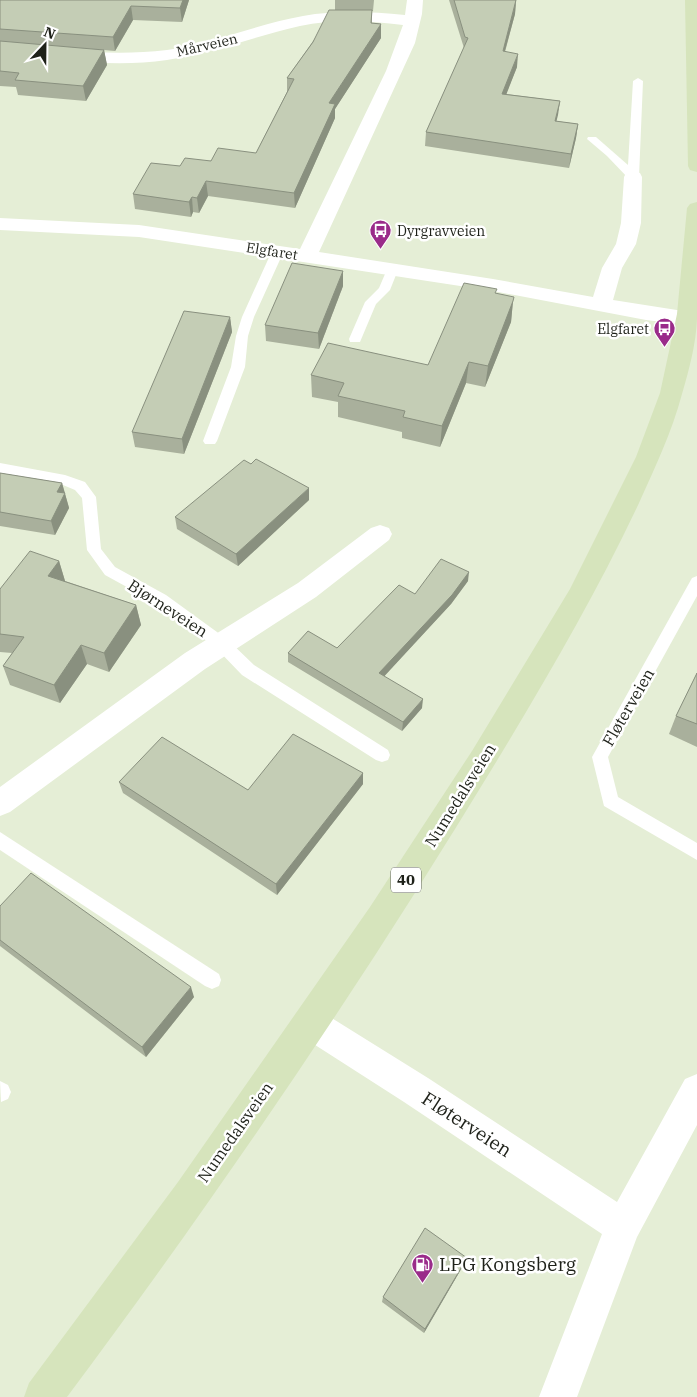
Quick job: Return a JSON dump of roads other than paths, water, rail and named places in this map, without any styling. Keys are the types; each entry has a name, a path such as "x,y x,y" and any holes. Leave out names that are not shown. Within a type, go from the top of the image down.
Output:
{"main road":[{"path":"693,0 696,35 697,166"},
{"name":"Numedalsveien","path":"43,1397 152,1252 376,927 446,818 526,687 591,574 616,526 663,418 675,379 688,318 693,280 697,208"}],"street":[{"path":"307,256 407,38 415,0"},
{"name":"Mårveien","path":"0,49 95,58 129,58 168,54 302,21 328,18 393,18 412,21"},
{"path":"601,305 612,268 626,244 634,177"},
{"name":"Elgfaret","path":"0,224 138,231 493,285 601,305 688,318"},
{"name":"Bjørneveien","path":"0,803 195,661 308,590 380,534"},
{"name":"Fløterveien","path":"310,1023 416,1090 623,1227"},
{"path":"558,1397 623,1227 697,1091"}],"lane":[{"path":"634,177 638,81"},
{"path":"592,139 611,154 634,177"},
{"path":"210,441 238,367 242,336 248,317 276,252"},
{"path":"355,339 371,302 384,290 392,270"},
{"name":"Bjørneveien","path":"0,468 65,480 80,486 89,497 94,550 110,571 161,599 222,644"},
{"name":"Fløterveien","path":"697,582 600,757 610,801 697,852"},
{"path":"222,644 248,670 382,755"},
{"path":"0,840 212,980"}],"place":[{"name":"Dyrgravveien","path":"381,250"},
{"name":"Elgfaret","path":"665,348"},
{"name":"LPG Kongsberg","path":"423,1283"}]}
